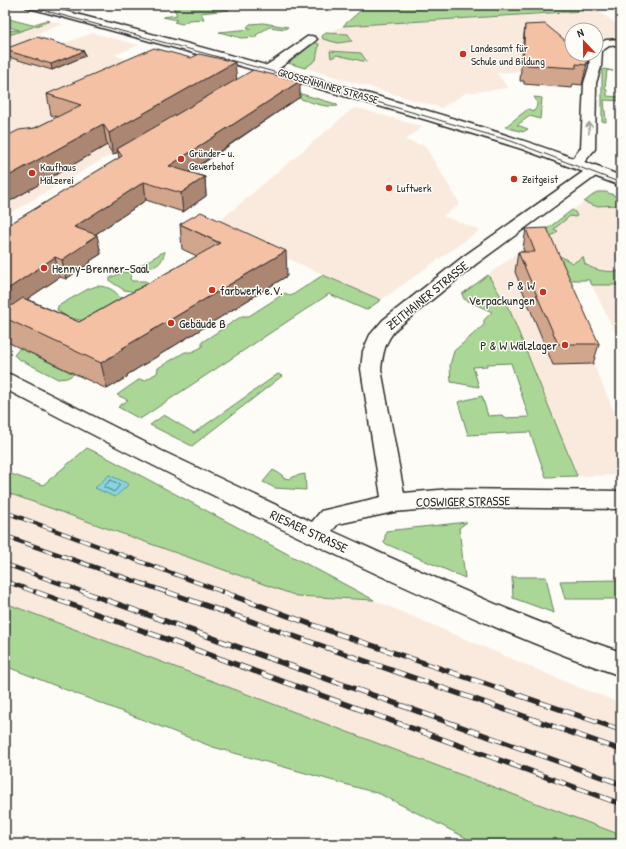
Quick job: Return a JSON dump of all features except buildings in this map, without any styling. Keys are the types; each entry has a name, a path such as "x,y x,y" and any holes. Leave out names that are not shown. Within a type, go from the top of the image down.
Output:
{"street":[{"name":"GROSSENHAINER STRASSE","path":"30,5 269,69 501,137 576,163 621,181"},
{"path":"236,89 269,69 311,39"},
{"path":"604,45 606,43 621,42"},
{"path":"576,163 588,149 588,97 596,62"},
{"name":"ZEITHAINER STRASSE","path":"394,503 372,370 373,351 380,335 397,318 470,260 595,170"},
{"name":"RIESAER STRASSE","path":"5,380 120,440 315,535 498,616 582,651 621,664"},
{"name":"COSWIGER STRASSE","path":"315,535 330,517 394,503 450,498 621,500"}],"shaded area":[{"path":"598,11 621,27 621,36 604,40 604,22 564,22 564,62 587,62 587,66 497,73 508,88 466,93 441,108 288,63 322,36 343,26"},
{"path":"47,20 63,24 38,33 45,40 62,44 93,33 139,45 115,55 129,60 162,53 239,73 118,145 121,149 5,216 5,31 20,30"},
{"path":"358,108 423,127 405,140 425,146 460,204 443,216 480,230 381,300 239,237 211,228 352,109"},
{"path":"584,202 595,206 621,205 621,271 607,272 597,270 590,267 583,260 573,263 544,248 621,428 621,475 577,476 510,312 488,275 523,248 549,238 558,231 553,229 575,212 572,210"},
{"path":"621,279 621,344 589,280"},
{"path":"5,492 297,596 374,600 578,687 621,703 621,835 5,603"}],"green space":[{"path":"218,5 220,8 227,8 229,10 201,13 204,19 189,20 182,24 174,22 177,20 163,17 177,15 173,7"},
{"path":"367,5 577,5 583,11 343,26"},
{"path":"5,18 32,25 47,20 50,21 5,35 5,31 19,30 5,26"},
{"path":"263,23 288,27 285,29 269,27 256,35 257,37 241,38 219,32 251,29 247,27 250,24"},
{"path":"326,33 348,34 352,41 338,43 323,39 322,36"},
{"path":"311,44 319,44 316,60 305,68 288,63"},
{"path":"330,51 361,53 367,62 337,55 331,58"},
{"path":"604,69 613,71 607,70 605,89 607,90 607,96 618,97 618,91 621,91 621,101 604,100 606,122 602,121 602,70"},
{"path":"267,84 336,104 338,106 321,105 311,102"},
{"path":"534,97 542,98 540,119 530,116 517,125 528,129 523,132 505,127 528,109 534,111 537,104"},
{"path":"597,192 606,192 621,198 621,205 595,206 584,202"},
{"path":"572,210 577,216 570,216 554,229 558,231 549,238 530,242"},
{"path":"543,247 573,263 583,257 585,264 594,269 621,271 621,285 592,285 589,280 558,280"},
{"path":"165,251 162,260 156,266 139,266"},
{"path":"123,272 132,273 130,279 132,281 145,281 149,283 138,292 124,290 110,281 110,278"},
{"path":"323,275 381,300 366,310 329,294 140,419 118,407 128,400 117,395 140,379 144,381 157,373 158,368 185,352 192,352 202,347 202,342 242,316 249,316 285,293 291,296"},
{"path":"488,275 510,311 577,476 546,477 530,432 468,435 458,402 482,396 488,416 502,415 503,418 529,417 511,363 487,364 487,366 473,367 479,387 451,382 450,365 454,351 484,325 484,320 492,312 464,299 462,294"},
{"path":"97,286 111,289 117,293 121,299 109,309 99,311 84,321 67,317 57,310 58,306 88,289"},
{"path":"20,348 74,374 67,378 58,379 17,358 14,355"},
{"path":"278,374 282,376 192,446 150,425 164,415 194,433"},
{"path":"87,448 374,600 297,596 5,492 5,472 43,485"},
{"path":"273,470 282,475 283,478 290,479 295,476 305,474 306,490 275,488 263,482"},
{"path":"467,522 459,528 465,578 384,543 386,531"},
{"path":"512,577 546,577 554,613 513,598"},
{"path":"621,580 621,599 565,599 560,581"},
{"path":"5,603 621,835 621,844 478,844 380,794 213,747 5,666 5,636 10,626 7,616 5,615"}],"water":[{"path":"109,475 129,484 115,497 95,488"}],"tram line":[{"path":"24,5 267,70 511,141 621,183"}],"railway":[{"path":"5,512 226,593"},
{"path":"5,536 169,593"},
{"path":"5,564 87,593"},
{"path":"5,581 38,593"},
{"path":"36,592 621,804"},
{"path":"84,592 621,784"},
{"path":"167,592 621,750"},
{"path":"223,592 321,628 621,730"}],"place":[{"name":"Landesamt für Schule und Bildung","path":"463,54"},
{"name":"Gründer- u. Gewerbehof","path":"181,159"},
{"name":"Kaufhaus Mälzerei","path":"32,173"},
{"name":"Zeitgeist","path":"514,179"},
{"name":"Luftwerk","path":"389,188"},
{"name":"Henny-Brenner-Saal","path":"44,268"},
{"name":"farbwerk e.V.","path":"212,290"},
{"name":"P & W Verpackungen","path":"543,292"},
{"name":"Gebäude B","path":"171,323"},
{"name":"P & W Wälzlager","path":"565,345"}]}
